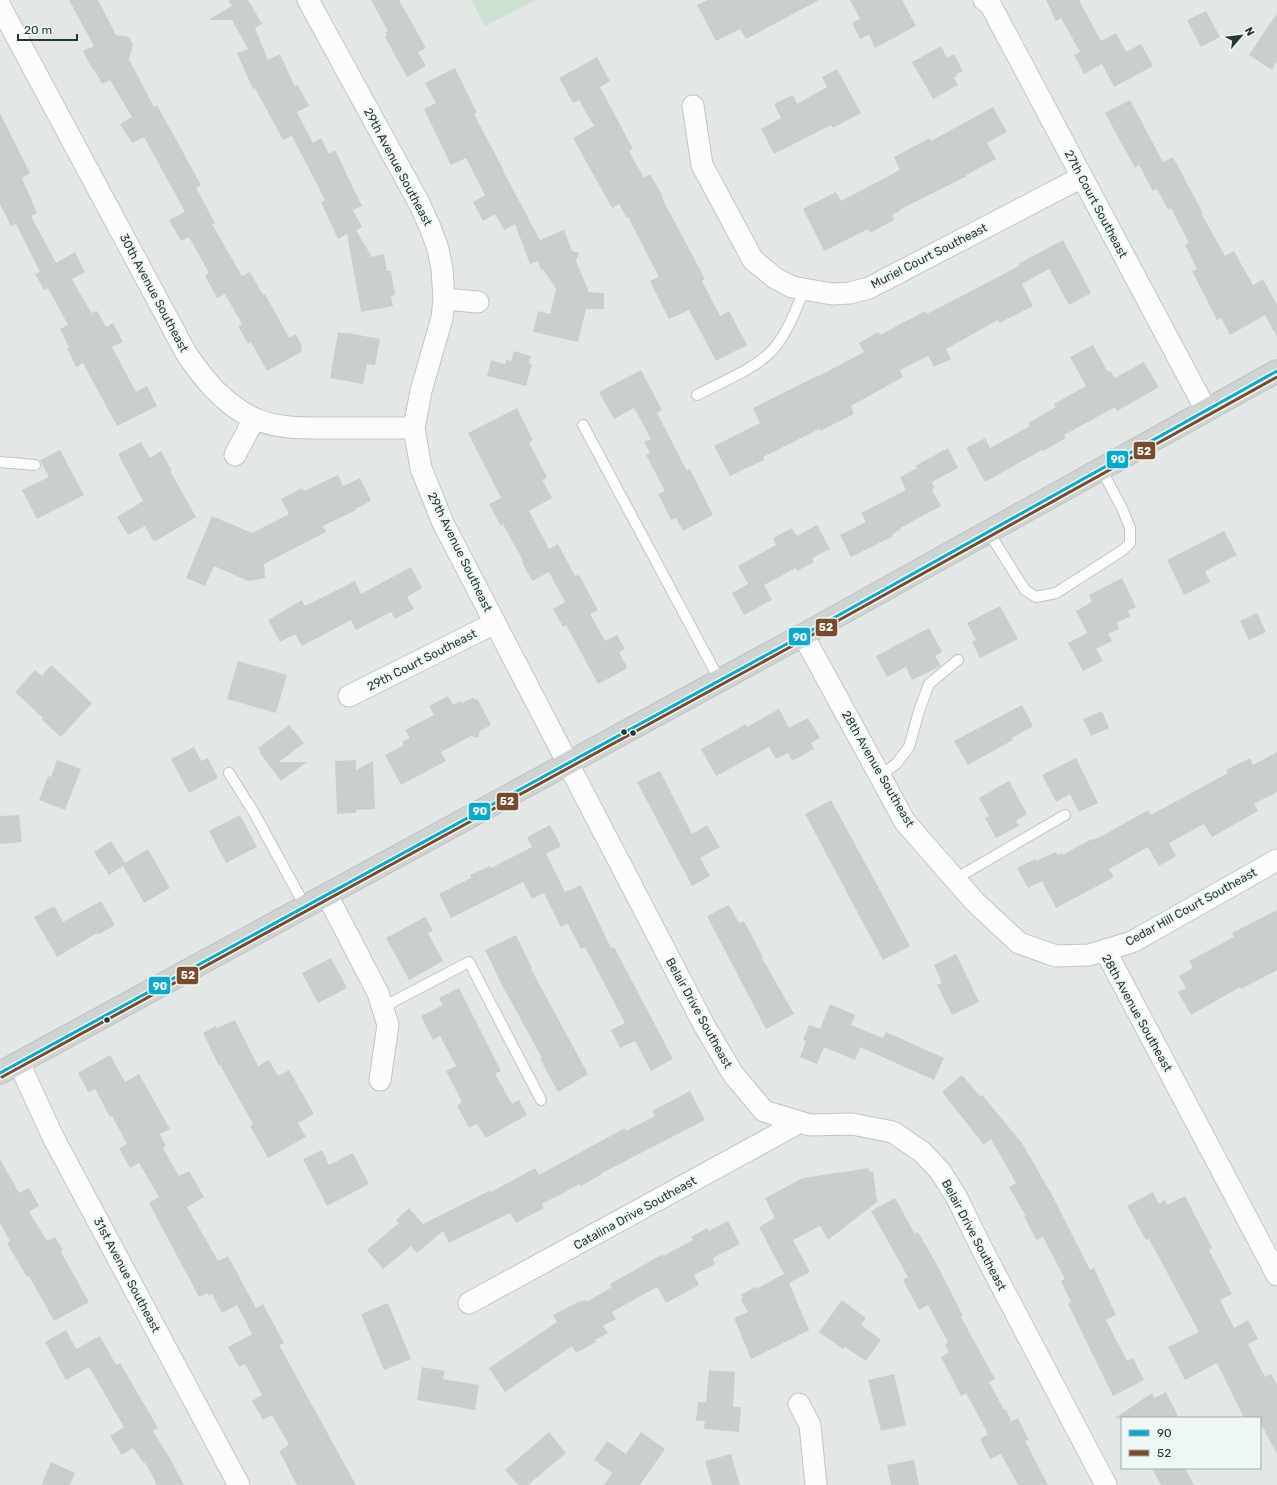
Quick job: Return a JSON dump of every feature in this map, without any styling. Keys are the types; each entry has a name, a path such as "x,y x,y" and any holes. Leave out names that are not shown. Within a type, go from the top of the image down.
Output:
{"main road":[{"path":"0,1073 719,679 803,635 1206,410 1276,375"}],"street":[{"name":"29th Avenue Southeast","path":"308,0 416,196 438,249 442,268 444,299 442,318 420,391 414,428 421,468 443,522 568,763"},
{"name":"27th Court Southeast","path":"984,0 990,4 1206,410"},
{"name":"30th Avenue Southeast","path":"0,6 186,353 200,375 214,391 234,408 254,419 274,425 300,428 414,428"},
{"name":"Muriel Court Southeast","path":"693,106 702,165 753,260 775,278 792,287 804,290 832,294 850,293 869,288 1082,177"},
{"path":"444,299 478,302"},
{"path":"235,455 254,419"},
{"name":"29th Court Southeast","path":"349,696 495,623"},
{"name":"28th Avenue Southeast","path":"803,635 905,822 975,902 1019,943 1056,956 1089,955 1104,950 1277,1275"},
{"name":"Belair Drive Southeast","path":"568,763 704,1026 734,1074 764,1111 810,1125 852,1124 893,1132 922,1152 940,1171 956,1196 981,1247 1106,1485"},
{"name":"Cedar Hill Court Southeast","path":"1104,950 1132,942 1277,860"},
{"path":"327,895 378,993 383,1007 388,1025 380,1080"},
{"name":"31st Avenue Southeast","path":"19,1063 53,1137 239,1485"},
{"name":"Catalina Drive Southeast","path":"469,1303 800,1122"},
{"path":"799,1404 810,1426 816,1485"}],"lane":[{"path":"697,395 753,366 775,347 791,320 804,290"},
{"path":"583,425 719,679"},
{"path":"0,462 35,465"},
{"path":"988,531 1025,590 1036,597 1056,592 1122,550 1130,543 1130,528 1122,508 1101,469"},
{"path":"880,776 897,763 909,746 919,711 929,684 958,660"},
{"path":"229,773 254,812 306,906"},
{"path":"955,879 1065,816"},
{"path":"383,1007 469,962 542,1100"}],"green space":[{"path":"471,0 536,0 485,26"}],"building":[{"path":"69,0 98,0 116,35 129,37 133,45 129,59 154,107 157,105 201,185 196,188 215,223 212,224 242,276 250,272 263,295 265,294 289,338 296,334 302,346 301,352 267,371 251,342 248,344 238,326 242,324 225,294 217,298 205,276 209,273 189,237 181,241 169,220 185,212 144,137 132,143 120,124 132,117 110,80 102,84 83,51 94,46"},
{"path":"228,0 248,0 262,24 255,28 268,60 280,54 295,87 298,85 309,106 297,112 313,143 321,138 329,154 335,150 362,206 353,210 362,227 356,230 372,257 384,254 387,271 391,271 395,295 391,296 393,306 361,312 347,234 338,239 321,202 325,200 292,136 283,140 255,88 253,89 237,53 248,49 232,20 208,20 232,6"},
{"path":"371,0 399,0 426,48 418,52 426,66 407,77 385,37 387,36 385,32 388,31"},
{"path":"708,0 819,0 746,39 740,29 716,41 697,5"},
{"path":"850,0 902,0 916,26 875,48 869,35 860,39 852,23 860,19"},
{"path":"1046,0 1079,0 1101,41 1116,33 1126,52 1141,44 1153,66 1114,87 1102,64 1084,74 1074,55 1080,52 1061,18 1056,21"},
{"path":"1206,11 1220,37 1201,47 1187,20"},
{"path":"1277,13 1277,61 1272,70 1249,55"},
{"path":"941,46 947,58 954,54 963,71 956,74 957,76 954,78 958,85 933,99 912,62"},
{"path":"597,57 610,81 600,87 633,149 629,151 644,178 650,174 663,197 662,198 705,279 702,281 720,316 729,311 747,345 716,361 689,310 669,319 650,281 659,277 628,217 627,218 619,204 612,208 573,138 594,126 579,100 573,103 559,78"},
{"path":"455,68 477,113 474,114 540,240 564,230 572,251 579,253 576,261 589,292 604,293 604,309 586,309 578,342 533,332 538,311 550,314 556,289 543,269 541,270 538,261 530,264 515,224 504,230 495,214 483,221 473,202 485,195 466,158 451,165 424,109 436,103 425,83"},
{"path":"837,69 861,113 833,128 831,125 774,154 761,129 781,118 774,104 793,95 797,104 827,87 822,77"},
{"path":"1130,100 1163,162 1173,157 1203,213 1201,213 1225,256 1234,251 1253,285 1263,279 1277,305 1277,337 1265,315 1230,335 1221,318 1217,320 1192,271 1197,269 1185,245 1189,243 1171,208 1168,210 1157,189 1153,191 1139,165 1135,168 1105,113"},
{"path":"993,107 1007,132 987,143 996,159 966,175 967,176 899,210 900,211 892,215 894,220 870,233 868,229 824,251 803,209 836,192 841,201 900,170 894,157 930,138 931,141"},
{"path":"0,113 30,173 22,178 37,213 31,216 56,263 75,252 85,272 72,279 91,313 97,311 106,327 113,323 123,342 112,347 136,392 147,386 157,406 117,426 83,363 76,367 67,348 69,347 60,329 68,325 48,288 44,290 35,274 40,272 16,224 11,226 0,204"},
{"path":"1063,240 1091,293 1069,305 1049,269 1022,284 1033,306 999,323 998,320 946,349 951,359 934,367 928,356 900,370 903,377 851,406 854,414 820,431 819,429 763,457 764,460 730,476 714,446 760,423 753,408 864,352 859,343 878,332 880,335 925,311 927,314 1019,266 1018,264"},
{"path":"338,332 380,339 375,365 367,364 363,384 330,378"},
{"path":"1093,345 1108,372 1110,371 1115,378 1144,362 1159,387 1117,411 1115,407 1064,435 1066,438 985,482 966,448 985,438 990,448 1030,426 1028,423 1056,407 1054,404 1086,386 1070,357"},
{"path":"514,351 531,356 529,363 532,364 526,386 487,376 491,360 505,364 506,360 511,361"},
{"path":"641,370 662,410 657,413 687,471 690,469 713,515 683,531 676,518 671,520 658,494 665,491 646,455 650,453 644,442 651,439 634,408 614,419 599,392"},
{"path":"517,408 533,440 529,443 547,477 542,480 552,498 529,511 549,549 558,544 575,576 579,575 598,610 590,614 605,641 617,635 625,649 619,652 627,667 625,668 626,669 598,684 566,625 563,627 553,609 565,602 549,572 532,581 503,524 501,526 489,504 501,498 468,433"},
{"path":"141,442 150,458 161,451 172,471 170,471 196,517 154,542 145,526 128,535 117,517 143,501 118,454"},
{"path":"948,448 958,468 932,482 935,488 932,490 941,506 900,528 901,529 892,534 893,536 851,557 840,535 866,522 861,513 906,490 900,477 917,468 915,466"},
{"path":"60,450 84,495 37,519 22,490 49,477 40,460"},
{"path":"338,475 343,486 360,478 371,501 323,526 326,532 264,564 265,578 248,581 214,566 205,586 186,578 212,516 252,533 289,514 281,499 302,488 304,491"},
{"path":"817,525 830,549 812,558 814,562 797,571 796,568 764,585 772,600 744,615 732,593 748,584 738,566 776,545 773,538 792,528 797,536"},
{"path":"1224,531 1237,555 1205,571 1210,582 1184,595 1167,560"},
{"path":"411,567 422,588 407,597 414,609 395,619 391,612 356,630 351,620 302,646 295,634 280,642 268,620 302,600 305,606 355,581 361,594"},
{"path":"1122,578 1136,607 1128,611 1131,616 1117,623 1119,629 1108,634 1112,641 1096,649 1103,661 1083,671 1068,643 1087,633 1076,611 1092,602 1089,595"},
{"path":"1000,606 1018,639 980,658 972,642 976,640 967,623"},
{"path":"1257,613 1266,632 1249,640 1240,621"},
{"path":"929,628 942,652 935,656 941,666 912,680 906,667 887,677 876,656"},
{"path":"238,661 287,675 276,713 227,699"},
{"path":"51,665 92,703 61,737 15,692 35,670 42,676"},
{"path":"448,696 453,705 460,701 462,703 472,698 478,700 491,725 480,731 478,738 471,736 441,752 446,761 401,785 385,755 404,745 402,742 410,738 405,730 434,715 429,706"},
{"path":"1022,705 1033,726 1012,738 1013,740 968,765 954,741"},
{"path":"779,709 789,728 808,718 820,738 811,743 814,749 792,761 788,753 776,759 769,747 716,776 701,749 746,724 747,727"},
{"path":"1102,711 1109,728 1091,736 1083,719"},
{"path":"289,725 304,743 279,762 307,762 281,781 260,753 261,752 258,748"},
{"path":"194,747 201,761 208,758 218,778 189,793 171,759"},
{"path":"1277,752 1277,792 1254,804 1258,811 1212,837 1204,824 1169,843 1176,856 1159,866 1148,847 1109,869 1114,877 1056,908 1042,881 1028,888 1017,868 1035,859 1036,861 1056,852 1058,855 1061,853 1062,855 1092,839 1102,836 1148,810 1151,815 1228,773 1226,770 1250,758 1253,765"},
{"path":"1076,758 1098,803 1079,812 1070,794 1056,802 1042,775"},
{"path":"57,760 81,769 65,810 39,800 48,776 51,777"},
{"path":"356,760 356,770 373,761 375,809 356,810 356,813 337,814 335,761"},
{"path":"660,771 692,834 707,825 720,847 700,858 710,876 692,886 637,782"},
{"path":"1009,781 1027,814 1016,821 1019,826 996,838 985,818 989,816 979,798"},
{"path":"831,800 910,946 883,960 805,814"},
{"path":"19,815 22,842 0,844 0,816"},
{"path":"240,815 257,847 226,863 209,831"},
{"path":"550,825 561,846 546,854 565,892 581,885 611,948 614,947 673,1059 651,1071 635,1041 620,1048 611,1030 625,1023 585,947 581,949 568,924 561,927 544,893 532,899 523,882 451,918 439,894 471,878 470,875 490,866 491,868 532,847 527,837"},
{"path":"111,841 125,863 148,849 170,888 144,903 123,866 109,875 94,852"},
{"path":"101,901 115,925 98,935 97,933 57,957 34,917 54,906 63,922"},
{"path":"729,905 739,923 744,921 763,957 762,958 794,1014 766,1029 707,916"},
{"path":"1277,910 1277,970 1241,989 1240,987 1191,1015 1178,992 1186,988 1179,976 1193,968 1189,961 1234,937 1232,933"},
{"path":"425,917 433,931 428,933 443,961 409,980 386,938"},
{"path":"516,935 532,968 531,969 588,1074 558,1092 540,1059 542,1058 501,983 485,950"},
{"path":"956,954 979,1002 952,1015 937,985 942,983 934,965"},
{"path":"331,958 347,988 318,1003 302,973"},
{"path":"459,988 501,1071 495,1074 512,1104 519,1100 527,1115 486,1138 477,1124 469,1128 457,1106 462,1102 446,1071 456,1066 440,1036 433,1040 421,1016 443,1005 439,998"},
{"path":"830,1004 855,1015 851,1025 883,1038 886,1032 944,1058 934,1080 860,1047 855,1060 824,1047 817,1064 800,1057 806,1041 803,1040 809,1025 820,1029"},
{"path":"235,1020 258,1066 269,1060 278,1076 289,1070 314,1114 298,1123 306,1137 268,1158 250,1126 253,1124 220,1065 219,1066 203,1033 216,1026 217,1028"},
{"path":"110,1055 125,1082 139,1074 170,1129 160,1134 166,1146 163,1148 179,1176 189,1171 204,1197 187,1207 218,1261 228,1256 256,1308 263,1304 284,1343 279,1345 356,1485 297,1485 279,1451 289,1445 272,1415 263,1420 252,1401 262,1395 245,1364 239,1367 228,1347 252,1334 237,1305 222,1313 212,1294 209,1296 207,1293 199,1297 149,1203 159,1197 139,1163 130,1168 119,1148 127,1144 112,1116 110,1117 95,1089 88,1092 78,1073"},
{"path":"962,1075 980,1096 982,1095 1022,1143 1052,1195 1090,1270 1094,1268 1116,1315 1106,1320 1127,1361 1133,1358 1144,1380 1113,1396 1068,1304 1071,1302 1061,1281 1065,1279 1043,1237 1036,1240 1024,1216 1026,1216 1009,1187 1016,1183 991,1139 984,1145 942,1092"},
{"path":"690,1091 705,1120 602,1173 581,1186 580,1184 542,1204 544,1208 516,1223 510,1213 449,1243 443,1231 417,1253 411,1246 383,1269 367,1250 399,1223 396,1220 409,1208 423,1224 491,1190 491,1192 535,1168 539,1175 625,1128 626,1131 655,1116 652,1111"},
{"path":"322,1150 329,1165 353,1153 369,1184 327,1206 303,1159"},
{"path":"0,1159 19,1193 29,1188 39,1206 29,1212 47,1241 55,1237 63,1250 61,1252 89,1302 54,1321 29,1276 27,1277 7,1243 10,1241 0,1223"},
{"path":"869,1168 869,1172 873,1171 877,1202 828,1240 820,1226 793,1240 810,1272 789,1283 809,1330 751,1359 734,1318 748,1312 741,1300 743,1298 741,1295 784,1274 759,1227 775,1218 765,1198 803,1178"},
{"path":"1153,1192 1159,1204 1165,1200 1167,1205 1185,1196 1212,1248 1209,1250 1232,1294 1220,1300 1234,1328 1248,1320 1258,1339 1248,1344 1265,1377 1271,1374 1277,1385 1277,1454 1261,1424 1261,1417 1244,1417 1217,1363 1185,1380 1168,1347 1199,1332 1149,1239 1146,1240 1127,1206"},
{"path":"895,1198 915,1234 918,1232 936,1263 963,1316 961,1317 995,1379 989,1382 1004,1410 1006,1409 1011,1421 1018,1418 1029,1440 1025,1441 1048,1485 1018,1485 1001,1454 990,1459 980,1439 988,1434 966,1393 961,1396 941,1357 949,1352 945,1344 948,1342 928,1305 919,1310 903,1280 908,1277 871,1211"},
{"path":"728,1221 740,1244 713,1258 715,1264 694,1275 699,1285 666,1303 657,1287 612,1312 616,1319 603,1326 608,1333 595,1340 596,1342 576,1353 572,1346 505,1392 489,1368 557,1322 553,1315 580,1301 585,1300 586,1302 612,1287 610,1284 663,1254 663,1256 693,1240 691,1237 707,1228 709,1231"},
{"path":"842,1300 866,1318 861,1325 881,1340 866,1361 845,1347 843,1349 819,1332"},
{"path":"388,1303 411,1359 384,1370 361,1314"},
{"path":"66,1330 76,1349 100,1336 116,1365 120,1363 158,1428 153,1431 184,1485 157,1485 145,1462 144,1464 133,1448 122,1455 110,1436 124,1427 89,1367 66,1380 45,1342"},
{"path":"422,1367 445,1371 443,1379 479,1385 475,1410 417,1400"},
{"path":"709,1370 735,1372 733,1407 741,1407 739,1432 704,1429 705,1421 696,1421 698,1402 706,1402"},
{"path":"894,1374 906,1425 881,1431 868,1380"},
{"path":"1166,1392 1178,1417 1115,1418 1152,1393 1154,1398"},
{"path":"549,1432 566,1453 528,1485 518,1485 505,1470"},
{"path":"641,1432 665,1449 640,1485 604,1485 612,1473 594,1460 607,1441 626,1454"},
{"path":"731,1454 740,1485 712,1485 705,1461"},
{"path":"914,1460 919,1485 891,1485 887,1465"},
{"path":"51,1462 75,1473 70,1485 41,1485"},
{"path":"1153,1469 1186,1469 1194,1485 1161,1485"}],"transit line":[{"name":"90","path":"0,1073 803,635 1277,371"},
{"name":"52","path":"2,1077 805,639 1277,377"}]}
